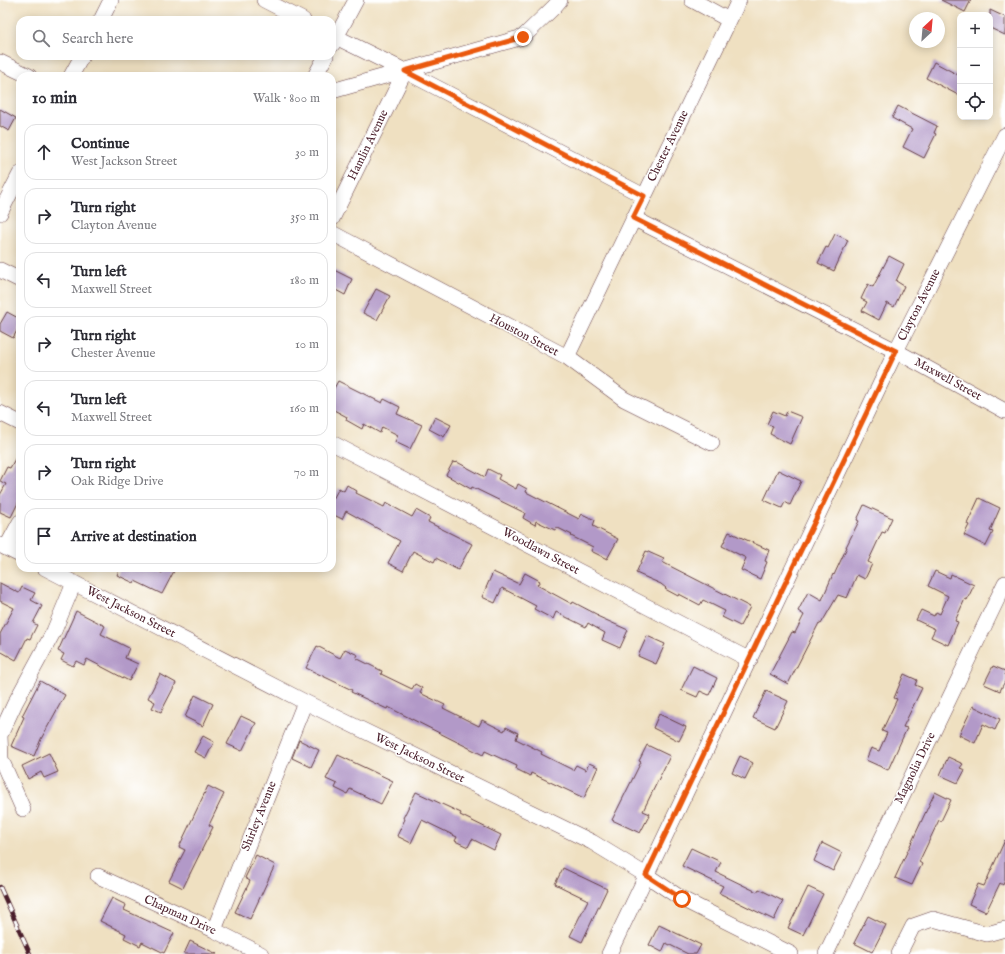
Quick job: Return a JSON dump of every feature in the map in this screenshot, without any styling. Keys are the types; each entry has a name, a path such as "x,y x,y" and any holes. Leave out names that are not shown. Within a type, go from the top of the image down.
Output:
{"street":[{"path":"103,16 111,0"},
{"path":"264,0 295,16"},
{"path":"336,34 356,0"},
{"path":"336,90 523,37 560,0"},
{"path":"692,0 729,20"},
{"name":"Chester Avenue","path":"567,357 739,0"},
{"path":"336,40 405,71 644,196"},
{"path":"73,72 80,60"},
{"path":"317,72 324,60"},
{"path":"0,62 20,72"},
{"name":"Hamlin Avenue","path":"336,211 405,71"},
{"name":"Clayton Avenue","path":"609,954 896,351 1005,135"},
{"path":"0,213 16,182"},
{"name":"Maxwell Street","path":"633,218 896,351 1005,411"},
{"name":"Houston Street","path":"336,235 567,357 624,399 712,443"},
{"path":"0,270 16,278"},
{"path":"0,413 16,421"},
{"name":"Woodlawn Street","path":"336,445 750,660"},
{"path":"16,528 3,546 16,553"},
{"name":"West Jackson Street","path":"53,572 305,702 592,842 682,899 792,954"},
{"path":"23,809 1,758 0,735 15,703 54,631 74,583"},
{"name":"Magnolia Drive","path":"826,954 1005,583"},
{"name":"Shirley Avenue","path":"214,930 305,702"},
{"name":"Chapman Drive","path":"98,876 214,930 261,954"},
{"path":"899,954 913,926 933,919 987,934 1005,929"}],"building":[{"path":"941,0 971,0 965,12"},
{"path":"990,10 1005,17 1005,35 993,29 993,12 990,12"},
{"path":"934,62 957,74 957,94 926,78"},
{"path":"898,106 937,126 934,133 936,134 924,158 903,147 912,129 892,118"},
{"path":"0,109 16,118 9,131 0,126"},
{"path":"835,234 848,240 834,271 818,263"},
{"path":"889,256 904,264 896,281 904,286 894,307 887,303 879,320 862,311 867,302 861,299 868,284 873,287"},
{"path":"336,271 352,279 345,295 336,290"},
{"path":"376,289 390,296 377,320 363,313"},
{"path":"7,312 16,317 16,332 13,338 0,331 0,324"},
{"path":"338,381 382,403 384,399 400,407 397,414 422,425 410,449 395,442 398,435 382,427 380,433 364,424 362,429 346,420 347,417 336,411 336,385"},
{"path":"773,411 785,416 787,411 802,417 790,444 770,434 773,426 767,424"},
{"path":"435,417 451,425 444,437 429,429"},
{"path":"16,457 16,507 11,517 0,512 0,495 6,484 0,481 7,467 10,468"},
{"path":"453,462 457,462 485,477 488,469 500,475 498,479 516,489 518,484 527,489 526,492 579,519 582,514 595,520 593,526 618,539 607,559 591,551 593,547 571,536 572,535 556,527 555,530 536,521 535,525 523,518 525,513 472,487 471,489 446,475"},
{"path":"778,470 801,481 790,505 785,502 782,508 764,500"},
{"path":"347,485 357,491 356,493 384,507 386,503 412,517 416,510 430,518 428,522 472,544 458,570 436,558 434,562 413,551 403,571 388,563 400,541 346,511 342,519 336,516 336,494 339,488 344,491"},
{"path":"979,498 1000,508 990,531 993,532 986,546 964,535 969,525 967,524"},
{"path":"864,505 892,518 885,533 882,532 868,562 872,564 865,579 857,575 847,598 838,595 821,624 819,623 788,684 770,674 792,632 795,633 804,615 798,611 808,592 822,600 859,521 857,520"},
{"path":"729,532 769,550 765,561 767,562 760,579 741,570 746,558 722,546"},
{"path":"646,551 664,559 662,562 750,607 740,626 722,617 725,611 703,600 700,605 679,594 678,596 665,589 666,588 661,584 636,573"},
{"path":"935,571 950,578 951,574 974,585 967,600 965,599 955,621 958,622 948,645 931,637 935,629 916,620 921,610 934,616 936,612 940,614 948,596 928,586"},
{"path":"118,572 173,572 162,594 135,581 134,583 117,575"},
{"path":"493,572 519,584 525,573 540,581 537,585 572,604 573,602 598,615 597,616 628,630 620,648 602,640 605,633 588,623 586,627 556,612 553,619 534,609 536,606 502,588 495,603 482,597"},
{"path":"0,583 19,593 22,587 35,593 31,600 42,606 33,623 37,625 30,639 27,638 16,660 0,651 0,634 14,608 0,601"},
{"path":"76,611 105,626 101,634 129,648 125,658 138,664 129,681 87,659 84,665 76,661 73,666 61,660 64,654 58,651"},
{"path":"647,636 665,644 656,664 638,656"},
{"path":"317,646 340,658 345,649 358,655 356,658 382,671 381,674 412,689 415,684 422,688 420,693 445,705 443,708 479,726 482,720 504,731 506,727 518,733 516,739 542,752 541,754 573,770 576,765 586,770 589,763 598,767 584,798 531,773 530,776 516,769 517,766 485,751 483,755 388,707 387,709 351,692 352,690 306,668"},
{"path":"693,666 717,678 709,695 700,691 697,697 681,690"},
{"path":"993,666 1005,671 1005,681 1000,691 984,684"},
{"path":"160,674 176,683 161,712 152,708 155,702 148,698"},
{"path":"904,674 917,680 915,685 922,688 903,727 907,728 888,770 866,760 871,748 879,751 887,733 882,731 897,699 894,698"},
{"path":"40,681 65,695 41,739 34,756 11,746 24,717 22,716"},
{"path":"766,691 788,701 775,728 753,718"},
{"path":"195,695 213,704 203,726 185,717"},
{"path":"973,706 1000,719 995,730 983,724 975,743 959,735"},
{"path":"659,714 686,727 679,741 653,728"},
{"path":"241,716 256,723 242,751 227,744"},
{"path":"203,736 214,742 206,758 194,752"},
{"path":"299,740 319,750 311,767 292,758"},
{"path":"647,745 670,756 643,811 650,814 640,833 612,820 641,762 639,761"},
{"path":"49,753 58,772 44,778 41,772 28,779 22,766"},
{"path":"338,755 393,781 381,804 350,789 347,794 335,788 337,784 326,779"},
{"path":"740,756 753,763 745,779 732,773"},
{"path":"948,757 963,764 960,768 965,770 958,783 940,775"},
{"path":"208,786 224,794 209,825 213,827 183,888 169,881 185,850 179,847"},
{"path":"416,792 461,813 460,815 501,835 494,850 472,839 468,847 455,841 457,837 422,820 411,843 397,836 405,819 403,818"},
{"path":"935,792 951,800 941,821 939,820 919,862 922,864 912,885 895,878"},
{"path":"1005,840 1005,880 1003,885 1000,883 986,912 969,904 978,884 984,886"},
{"path":"822,843 842,853 833,871 814,861"},
{"path":"691,848 721,862 716,872 757,892 759,889 783,901 774,920 719,893 723,886 682,866"},
{"path":"256,855 275,865 250,919 235,912 250,881 245,878"},
{"path":"563,868 607,889 582,942 570,936 588,900 555,884"},
{"path":"808,887 823,894 803,935 788,928"},
{"path":"112,898 126,905 124,910 174,933 164,953 142,942 140,946 124,938 126,934 100,921"},
{"path":"868,916 886,925 872,952 854,943"},
{"path":"659,925 701,945 696,954 688,954 666,943 662,952 649,945"},
{"path":"190,941 217,954 184,954"}],"railway":[{"path":"0,887 30,954"}],"route":[{"path":"523,37 405,71 644,196 633,218 896,351 750,660 646,875 682,899"}]}
